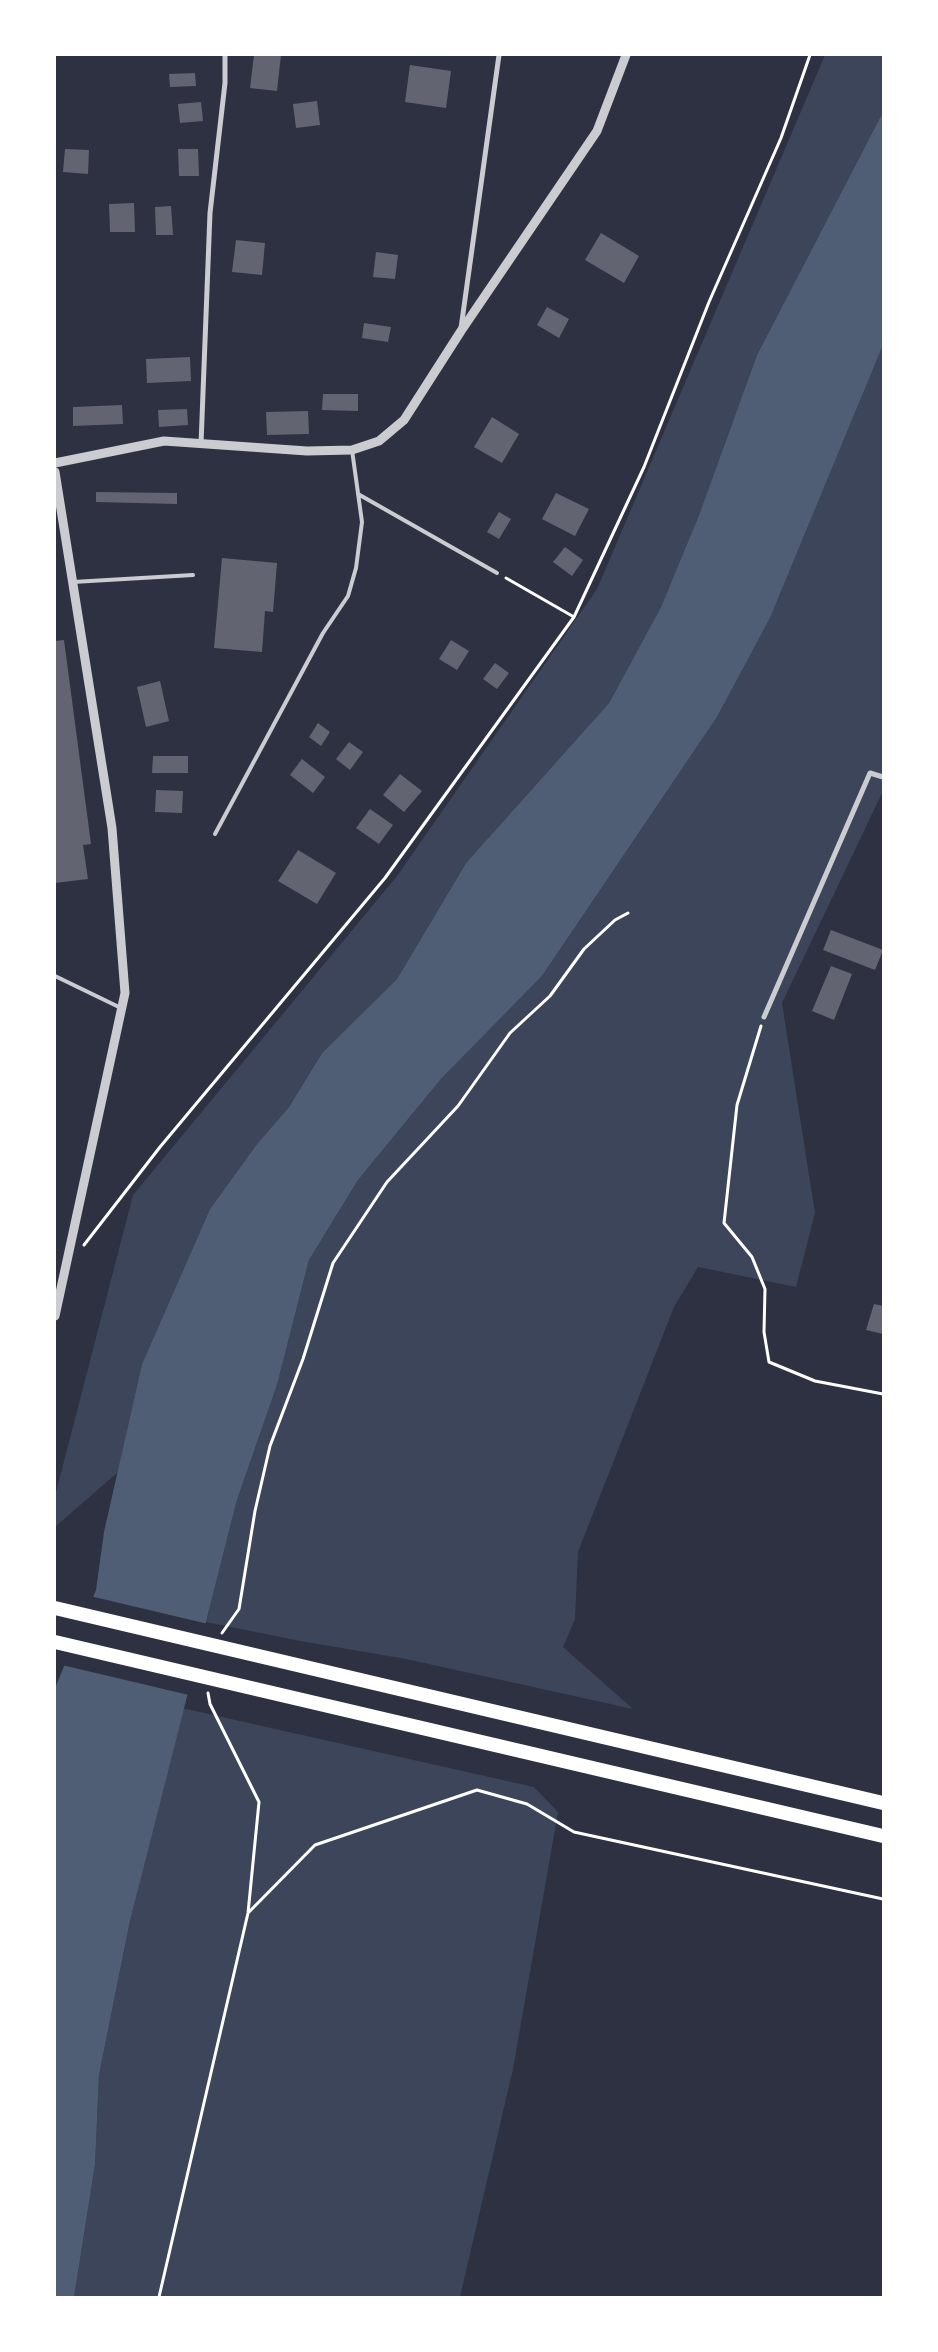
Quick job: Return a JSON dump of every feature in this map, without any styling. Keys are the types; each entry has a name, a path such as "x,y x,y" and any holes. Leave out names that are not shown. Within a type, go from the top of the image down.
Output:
{"highway":[{"path":"55,1608 883,1803"},
{"path":"55,1642 883,1836"}],"street":[{"path":"201,444 210,212 225,83 225,55"},
{"path":"461,331 499,55"},
{"path":"55,463 164,441 307,451 352,450 379,440 404,420 461,331 597,131 626,55"},
{"path":"55,472 112,828 124,994 55,1316"},
{"path":"764,1017 870,773 883,777"}],"lane":[{"path":"215,834 319,642 348,596 356,568 362,522 352,450"},
{"path":"358,494 496,573"},
{"path":"73,582 193,575"},
{"path":"55,976 122,1008"}],"path":[{"path":"83,1247 160,1147 385,878 574,617 644,467 709,302 781,138 810,55"},
{"path":"496,573 574,617"},
{"path":"217,1639 239,1609 255,1511 270,1446 302,1359 333,1263 387,1182 458,1106 510,1034 550,996 584,949 615,920 628,913"},
{"path":"764,1017 737,1104 724,1223 752,1258 765,1289 764,1332 770,1362 815,1381 883,1394"},
{"path":"159,2297 248,1913 259,1802 210,1704 207,1687"},
{"path":"248,1913 315,1845 477,1790 528,1804 574,1832 883,1899"}],"shaded area":[{"path":"825,55 883,55 883,112 757,355 699,515 661,607 609,703 466,863 397,979 322,1053 289,1107 257,1144 210,1209 142,1364 118,1472 55,1527 55,1496 133,1195 397,876 597,589"},
{"path":"883,112 883,345 770,618 717,717 542,976 441,1079 358,1180 309,1260 277,1385 237,1500 130,1921 99,2075 95,2165 74,2297 55,2297 55,1688 96,1590 104,1532 142,1364 210,1209 257,1144 289,1107 322,1053 397,979 466,863 609,703 661,607 699,515 757,355"},
{"path":"883,345 883,791 782,1003 815,1213 796,1287 698,1267 674,1307 578,1552 575,1619 563,1647 633,1709 406,1659 300,1641 206,1622 237,1500 277,1385 309,1260 358,1180 441,1079 542,976 717,717 770,618"},
{"path":"182,1708 534,1787 558,1812 513,2069 460,2297 74,2297 95,2165 99,2075 130,1921"}],"pier":[{"path":"90,1596 208,1624 189,1695 62,1665"}],"building":[{"path":"254,55 281,55 277,91 250,88"},
{"path":"410,65 451,71 446,108 405,102"},
{"path":"195,73 196,86 170,87 169,74"},
{"path":"317,101 320,125 296,128 293,104"},
{"path":"201,102 203,121 180,123 178,104"},
{"path":"65,149 89,150 88,174 63,172"},
{"path":"178,149 198,149 199,176 179,176"},
{"path":"134,203 135,232 110,232 109,204"},
{"path":"171,206 173,235 156,235 155,207"},
{"path":"601,233 639,256 624,283 585,260"},
{"path":"236,240 265,243 262,275 232,272"},
{"path":"376,252 398,255 395,279 373,277"},
{"path":"547,307 569,319 559,338 537,325"},
{"path":"364,323 391,327 388,342 362,338"},
{"path":"190,357 191,381 147,383 146,359"},
{"path":"323,394 358,394 358,411 322,410"},
{"path":"122,405 123,424 73,426 73,407"},
{"path":"187,409 188,425 159,427 158,410"},
{"path":"308,411 309,434 267,435 266,412"},
{"path":"492,417 519,434 502,463 474,447"},
{"path":"96,492 177,493 177,504 96,502"},
{"path":"556,493 589,509 575,536 542,519"},
{"path":"499,512 511,519 499,539 487,532"},
{"path":"565,547 583,560 572,576 553,562"},
{"path":"222,558 277,563 273,612 265,611 262,652 214,648"},
{"path":"64,640 91,844 83,845 88,879 55,883 55,641"},
{"path":"451,640 469,651 457,670 439,659"},
{"path":"495,663 509,673 497,689 483,679"},
{"path":"160,681 169,721 146,727 137,687"},
{"path":"318,723 330,732 321,746 309,737"},
{"path":"349,742 363,752 350,770 336,759"},
{"path":"153,756 188,756 188,773 152,773"},
{"path":"302,759 325,777 313,793 290,775"},
{"path":"400,774 422,791 404,812 383,795"},
{"path":"156,790 183,791 182,813 155,812"},
{"path":"370,809 393,825 379,844 356,828"},
{"path":"298,850 336,873 317,904 278,881"},
{"path":"831,930 883,950 875,970 823,950"},
{"path":"831,966 852,974 834,1020 812,1011"},
{"path":"874,1304 883,1306 883,1334 866,1330"}]}
